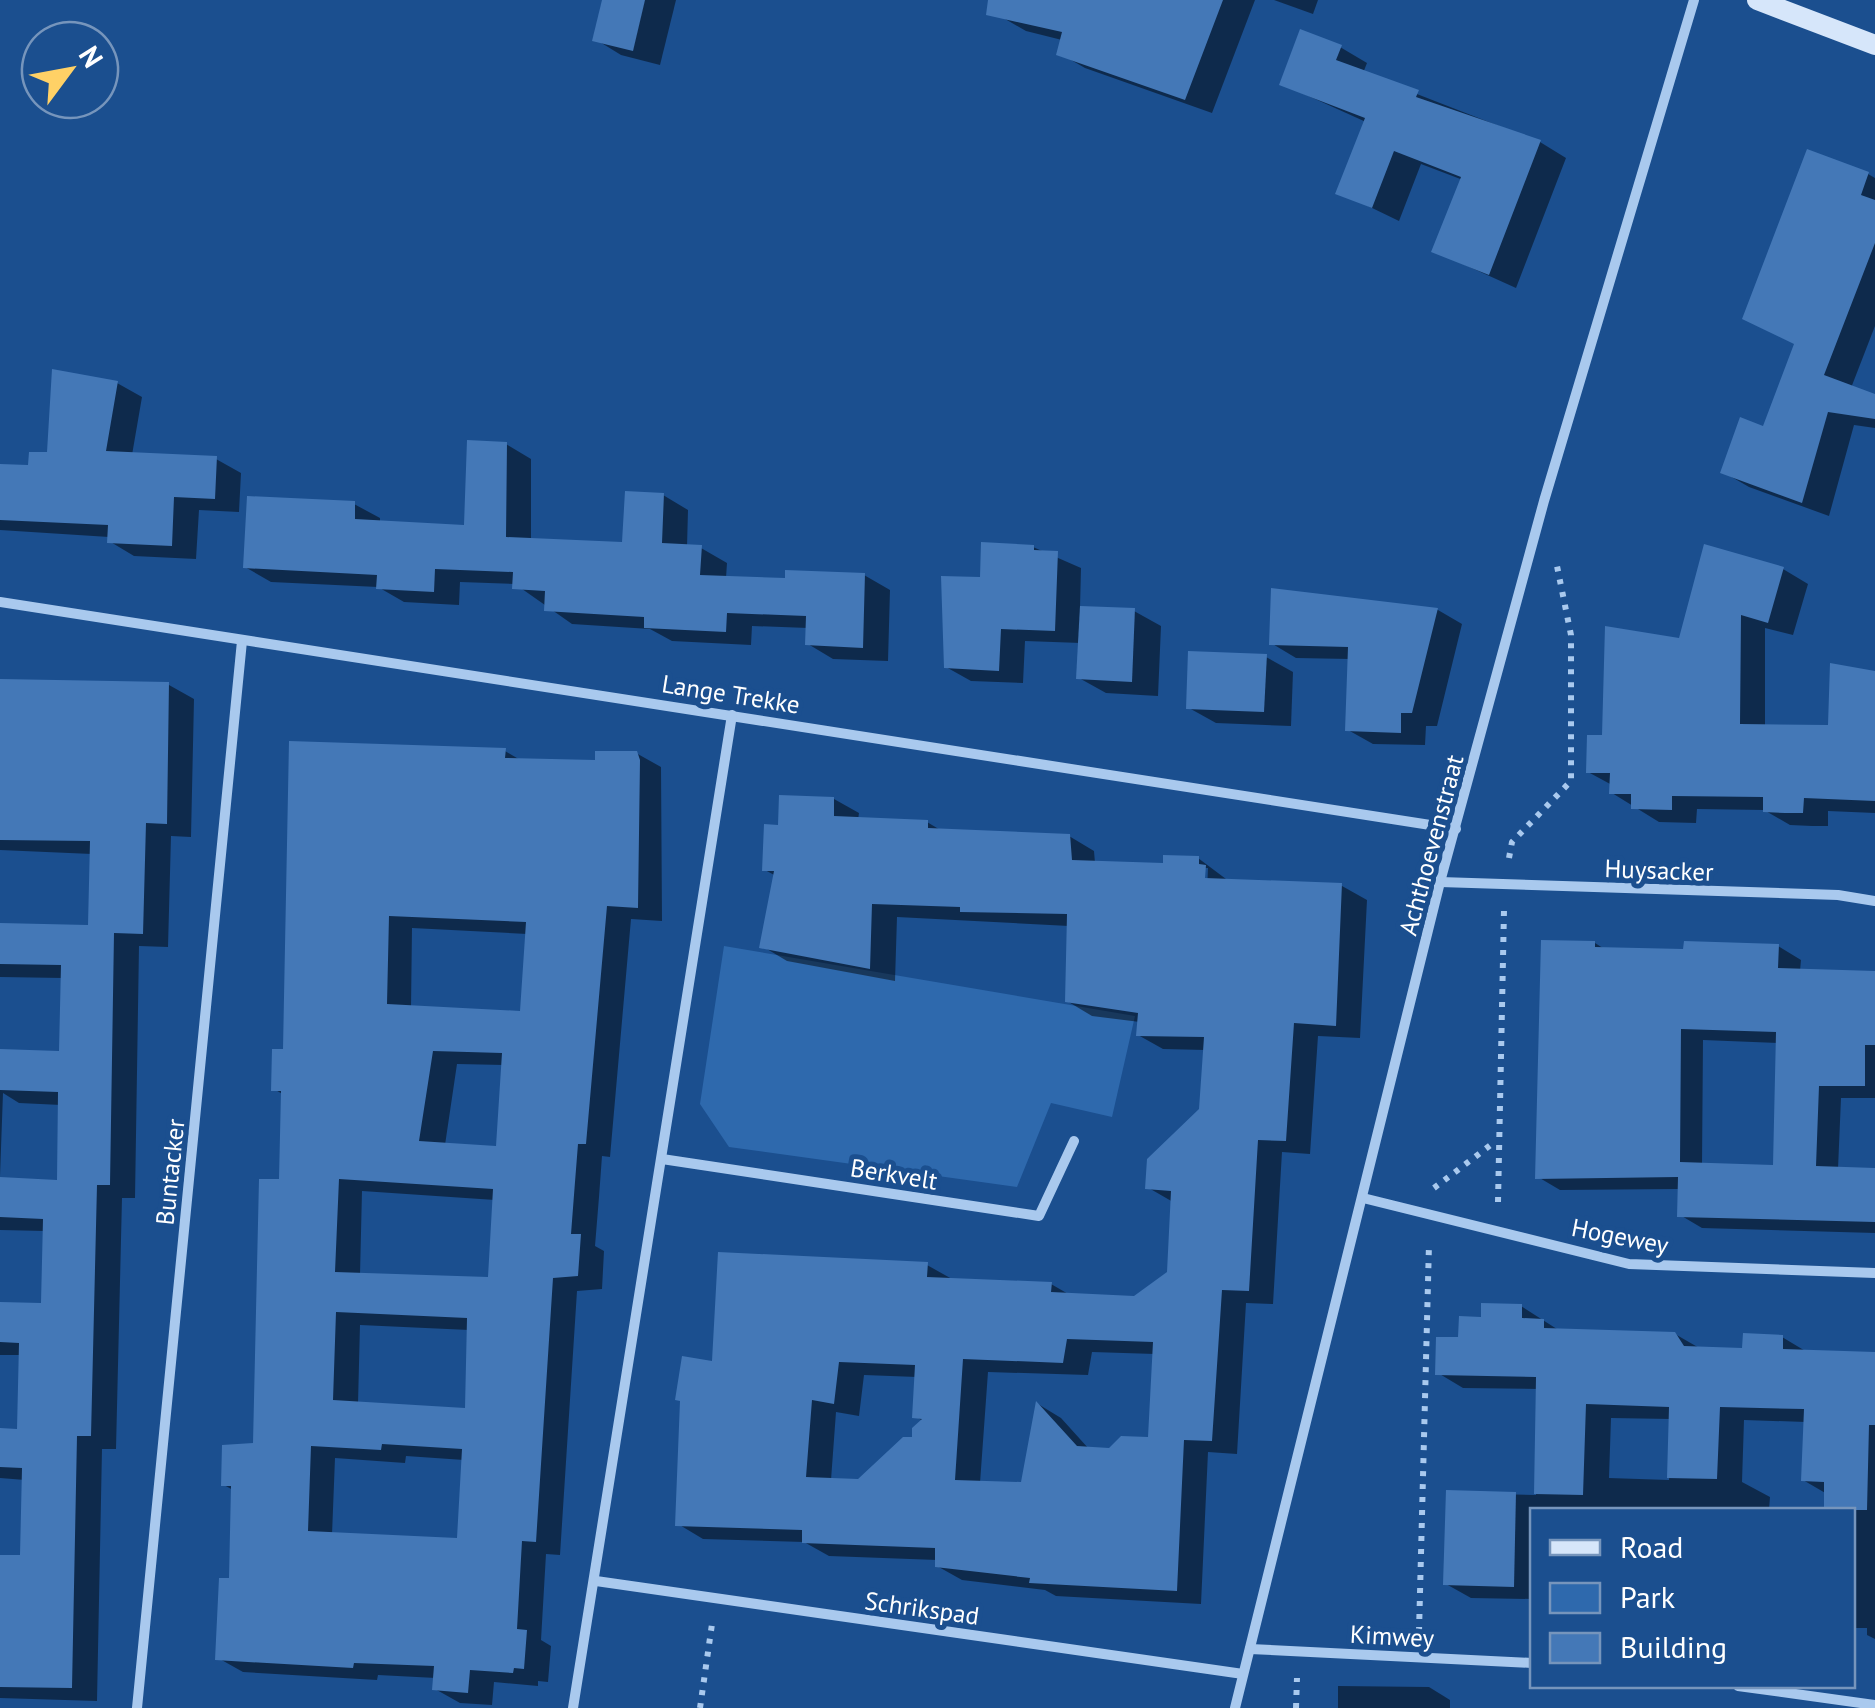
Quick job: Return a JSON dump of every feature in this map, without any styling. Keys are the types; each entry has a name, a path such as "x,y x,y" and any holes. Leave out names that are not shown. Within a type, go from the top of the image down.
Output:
{"street":[{"name":"Achthoevenstraat","path":"1235,1708 1440,882 1544,501 1694,0"},
{"path":"1757,0 1875,44"},
{"name":"Lange Trekke","path":"0,602 1456,829"},
{"name":"Buntacker","path":"136,1708 242,641"},
{"path":"573,1708 732,714"},
{"name":"Huysacker","path":"1440,882 1838,895 1875,902"},
{"name":"Berkvelt","path":"662,1158 1039,1216 1074,1141"},
{"name":"Hogewey","path":"1363,1198 1629,1264 1875,1273"},
{"name":"Schrikspad","path":"596,1581 1243,1674"},
{"name":"Kimwey","path":"1250,1649 1530,1663"},
{"path":"1752,1688 1875,1706"}],"path":[{"path":"1418,1657 1432,1188 1496,1140"},
{"path":"700,1708 716,1598"}],"green space":[{"path":"724,946 1135,1016 1112,1117 1051,1103 1017,1187 729,1147 700,1104"}],"building":[{"path":"602,0 645,0 633,51 592,41"},
{"path":"988,0 1223,0 1185,100 1056,55 1062,32 986,15"},
{"path":"1300,29 1342,45 1336,60 1419,90 1416,97 1541,140 1489,275 1431,252 1461,177 1394,151 1372,208 1335,194 1365,118 1279,85"},
{"path":"1807,149 1869,172 1861,195 1875,200 1875,243 1824,375 1875,394 1875,419 1828,412 1802,503 1720,473 1740,417 1763,426 1794,344 1742,319"},
{"path":"52,369 118,381 106,451 217,456 215,499 174,497 172,546 107,543 108,525 0,520 0,464 28,465 29,452 47,452"},
{"path":"467,440 507,442 506,537 622,542 625,491 664,493 662,543 702,545 700,575 785,578 785,570 865,573 863,648 805,645 806,616 727,613 726,632 644,628 644,617 544,611 545,591 512,589 513,572 435,569 434,592 376,589 377,575 243,568 247,496 355,501 355,519 464,525"},
{"path":"981,542 1034,545 1034,550 1058,551 1055,631 1001,629 999,671 944,668 941,576 980,577"},
{"path":"1704,544 1784,567 1768,623 1741,615 1740,724 1828,725 1830,663 1875,671 1875,801 1804,798 1803,813 1785,813 1763,812 1763,797 1672,796 1672,810 1631,809 1631,794 1609,794 1610,773 1586,773 1587,735 1602,735 1605,626 1679,638"},
{"path":"1271,588 1438,608 1412,713 1401,713 1401,733 1345,731 1348,647 1269,645"},
{"path":"1080,606 1135,608 1132,682 1076,679"},
{"path":"1188,651 1267,654 1264,712 1186,709"},
{"path":"0,679 169,682 167,824 146,823 143,934 114,933 110,1185 97,1185 91,1436 77,1436 72,1688 0,1687 0,1555 20,1555 22,1468 0,1467 0,1428 17,1429 19,1343 0,1342 0,1302 41,1303 43,1219 0,1217 0,1177 57,1180 58,1092 0,1090 0,1049 59,1051 61,965 0,964 0,923 88,925 90,841 0,840"},
{"path":"289,741 506,748 505,758 595,760 595,751 637,751 638,908 607,906 586,1144 578,1144 575,1182 571,1234 581,1234 578,1276 553,1278 536,1542 522,1541 517,1629 527,1630 524,1669 514,1668 513,1673 470,1670 468,1693 432,1690 434,1666 354,1663 353,1668 215,1660 219,1578 229,1578 231,1486 221,1486 222,1445 253,1443 259,1179 279,1179 281,1091 271,1091 272,1049 283,1049","holes":["389,916 526,922 520,1011 387,1004","433,1051 502,1053 496,1146 419,1141","339,1179 493,1189 488,1277 335,1272","336,1312 467,1318 465,1408 333,1400","382,1444 462,1449 457,1538 308,1531 311,1446 381,1450"]},
{"path":"779,795 834,797 834,816 928,820 928,828 1070,834 1072,860 1163,863 1163,855 1199,856 1199,864 1206,865 1205,878 1342,883 1336,1026 1294,1023 1286,1141 1258,1140 1249,1291 1222,1290 1212,1441 1184,1440 1177,1591 1029,1583 1030,1578 935,1567 935,1548 802,1543 802,1530 675,1526 680,1401 675,1400 682,1356 712,1361 718,1252 928,1262 927,1277 1052,1282 1051,1292 1134,1296 1167,1272 1171,1191 1145,1189 1147,1159 1199,1109 1204,1037 1136,1036 1138,1013 1065,1002 1067,914 960,912 960,907 872,904 870,969 759,948 774,871 762,871 764,824 778,825","holes":["1067,1339 1153,1342 1148,1437 1121,1436 1109,1448 1077,1446 1036,1401 1021,1482 955,1480 963,1359 1063,1363","839,1362 915,1365 912,1418 922,1419 912,1428 912,1437 903,1437 858,1479 806,1477 812,1400 834,1404"]},
{"path":"1541,940 1595,941 1595,947 1683,949 1684,941 1779,944 1778,968 1875,971 1875,1045 1865,1045 1865,1086 1819,1086 1816,1166 1875,1168 1875,1222 1677,1217 1678,1177 1535,1179","holes":["1681,1029 1776,1032 1773,1165 1680,1162"]},
{"path":"1481,1303 1522,1304 1522,1318 1544,1319 1544,1328 1675,1332 1684,1346 1742,1348 1743,1333 1783,1335 1783,1349 1875,1352 1875,1425 1869,1425 1867,1510 1824,1508 1824,1482 1801,1481 1804,1409 1720,1407 1717,1479 1667,1478 1669,1407 1586,1404 1583,1495 1534,1494 1536,1377 1435,1375 1436,1337 1458,1337 1459,1316 1481,1317"},
{"path":"1446,1490 1516,1492 1514,1587 1443,1585"}]}
